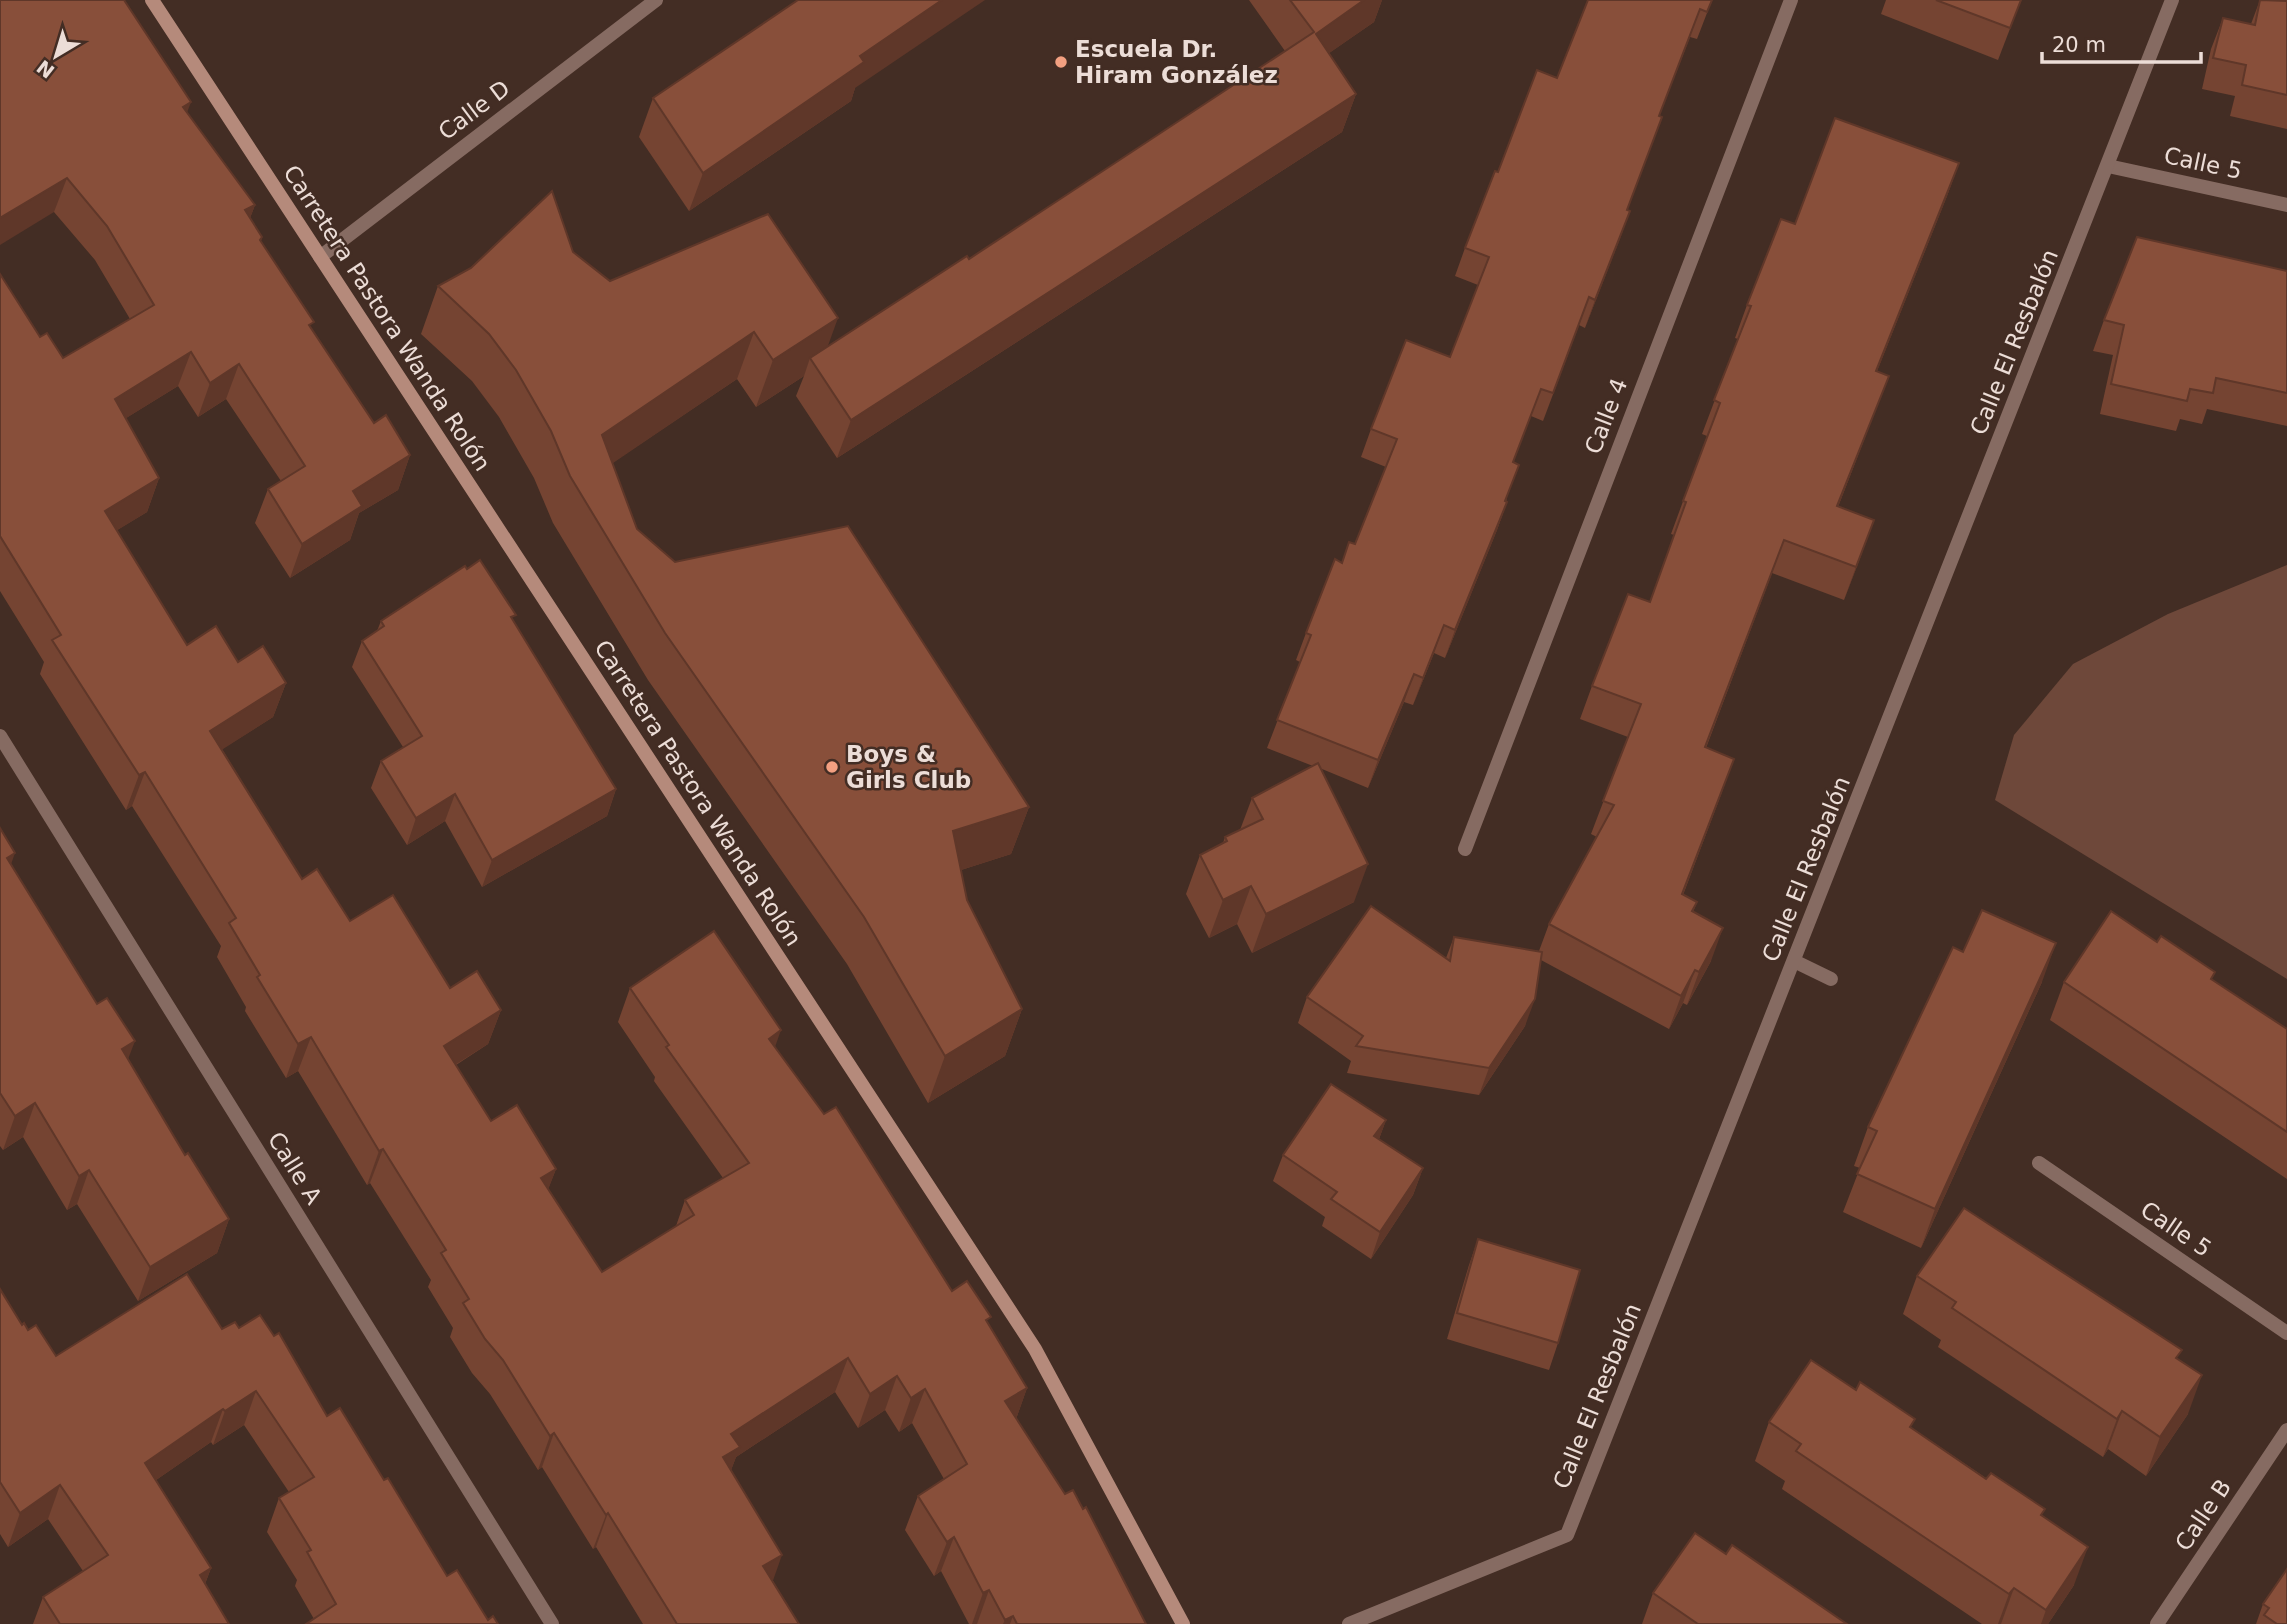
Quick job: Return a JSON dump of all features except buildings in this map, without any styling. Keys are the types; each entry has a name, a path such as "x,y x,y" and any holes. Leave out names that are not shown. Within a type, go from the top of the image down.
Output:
{"street":[{"name":"Carretera Pastora Wanda Rolón","path":"152,0 1035,1349 1183,1624"},
{"name":"Calle D","path":"320,257 656,0"},
{"name":"Calle 4","path":"1465,849 1791,0"},
{"name":"Calle El Resbalón","path":"1349,1624 1567,1535 2172,0"},
{"name":"Calle 5","path":"2108,166 2287,205"},
{"name":"Calle A","path":"0,736 552,1624"},
{"path":"1794,961 1831,979"},
{"name":"Calle 5","path":"2039,1163 2287,1333"},
{"name":"Calle B","path":"2157,1624 2287,1430"}],"shaded area":[{"path":"2287,565 2287,979 1995,800 2014,735 2073,664 2168,614"}],"place":[{"name":"Escuela Dr. Hiram González","path":"1061,62"},
{"name":"Boys & Girls Club","path":"832,767"}]}
